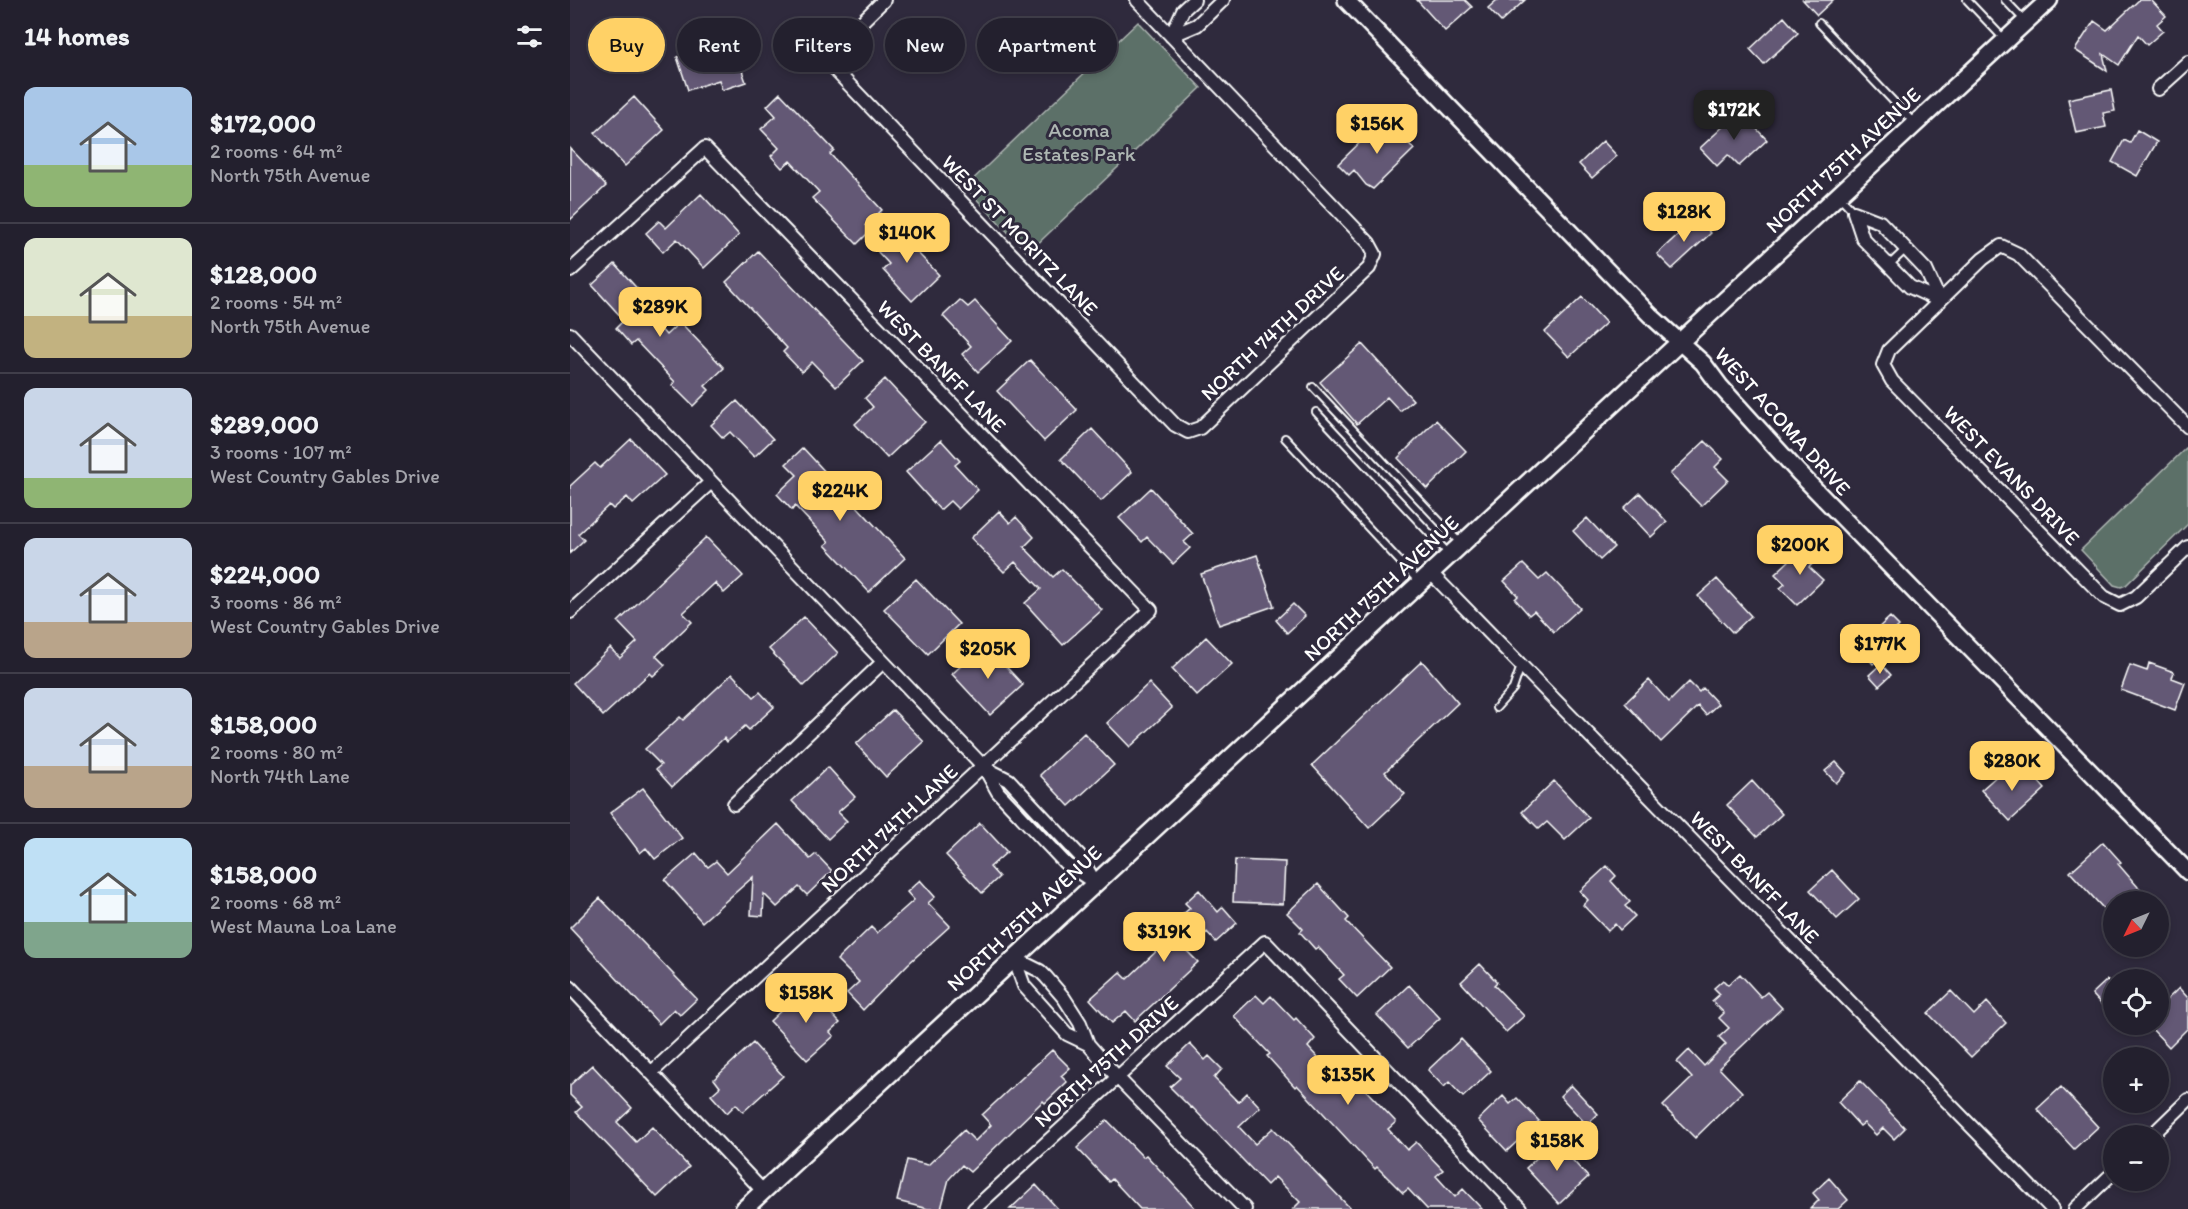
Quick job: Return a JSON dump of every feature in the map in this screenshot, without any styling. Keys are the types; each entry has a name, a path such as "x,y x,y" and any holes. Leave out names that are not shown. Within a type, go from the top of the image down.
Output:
{"main road":[{"name":"NORTH 75TH AVENUE","path":"744,1209 2049,0"}],"street":[{"name":"WEST ST MORITZ LANE","path":"884,0 838,45 830,58 837,72 1175,425 1188,432"},
{"path":"1137,0 1171,36"},
{"path":"1171,36 1183,10 1194,0"},
{"path":"1171,36 1197,25 1223,0"},
{"name":"WEST ACOMA DRIVE","path":"1346,0 1650,315 1703,363 1720,386 1799,472 2188,872"},
{"name":"NORTH 74TH DRIVE","path":"1171,36 1369,243 1375,254 1369,268 1200,428 1188,432"},
{"path":"2158,89 2188,62"},
{"name":"WEST BANFF LANE","path":"570,271 705,148 1151,610"},
{"path":"1854,212 1880,222 1926,270 1940,301"},
{"path":"1854,212 1863,239 1910,286 1940,301"},
{"path":"1940,301 1983,259 2001,246 2018,254 2188,427"},
{"name":"WEST EVANS DRIVE","path":"1940,301 1889,350 1883,365 1892,381 2104,597 2120,605 2136,597 2188,547"},
{"path":"570,334 984,767 999,792 1065,863 1095,883"},
{"path":"570,612 711,482"},
{"name":"WEST BANFF LANE","path":"1425,577 1521,666 2052,1209"},
{"name":"NORTH 74TH LANE","path":"651,1073 1151,610"},
{"path":"734,804 883,662"},
{"name":"NORTH 75TH DRIVE","path":"974,1209 1265,942 1520,1209"},
{"path":"1014,958 1023,986 1067,1034 1088,1044"},
{"path":"1014,958 1040,971 1064,998 1080,1023 1088,1044 1245,1209"},
{"path":"570,987 763,1191"},
{"path":"2162,1125 2188,1100"},
{"path":"2074,1209 2103,1182"}],"lane":[{"path":"1967,0 2006,40"},
{"path":"2005,0 2026,22"},
{"path":"1819,23 1915,124"},
{"path":"1838,195 1854,212"},
{"path":"1889,265 1906,249"},
{"path":"1313,387 1455,549"},
{"path":"1316,412 1455,549"},
{"path":"1285,438 1425,577"},
{"path":"1497,708 1513,689 1521,666"}],"green space":[{"name":"Acoma Estates Park","path":"1138,22 1201,88 1028,253 965,187 1086,72 1117,72 1117,42"},
{"path":"2186,448 2188,451 2188,524 2126,585 2121,587 2114,585 2081,550"}],"building":[{"path":"1417,0 1465,0 1472,7 1445,31"},
{"path":"1497,0 1525,0 1501,22 1488,8"},
{"path":"1803,0 1833,0 1817,15"},
{"path":"2139,0 2151,0 2166,16 2157,24 2163,31 2147,45 2138,35 2119,65 2103,54 2107,71 2075,50 2094,21 2107,30"},
{"path":"1784,17 1798,33 1764,64 1750,49"},
{"path":"682,72 743,72 746,82 722,90 719,80 688,90"},
{"path":"2111,90 2115,111 2103,113 2106,127 2076,133 2068,99"},
{"path":"780,93 834,150 830,154 882,210 866,225 871,230 857,244 812,198 819,192 790,161 782,168 771,156 779,148 761,129 776,116 767,106"},
{"path":"634,97 664,130 625,166 595,133"},
{"path":"1740,111 1767,140 1739,166 1728,155 1717,166 1700,148"},
{"path":"1385,118 1414,149 1373,189 1366,185 1354,170 1349,175 1338,164"},
{"path":"2137,130 2157,142 2137,176 2112,162 2124,140 2130,143"},
{"path":"1603,141 1617,156 1592,178 1579,164"},
{"path":"570,148 606,186 570,220"},
{"path":"701,194 739,235 704,268 677,239 663,252 646,233 659,221 666,228"},
{"path":"1697,217 1711,233 1672,269 1657,254"},
{"path":"906,226 921,242 914,249 939,275 912,301 883,270 889,264 878,252"},
{"path":"758,251 863,361 836,387 812,362 802,372 783,352 787,348 726,282"},
{"path":"615,264 650,303 643,309 666,335 680,322 724,368 705,386 709,390 693,406 672,385 675,382 636,341 631,345 616,328 624,320 592,285"},
{"path":"1582,297 1606,323 1569,357 1545,332"},
{"path":"960,300 968,307 975,301 1012,341 978,372 962,354 971,346 943,316"},
{"path":"1362,344 1413,400 1400,411 1387,397 1357,424 1320,382"},
{"path":"1030,360 1077,410 1044,441 997,391"},
{"path":"885,379 925,422 887,458 855,424 873,407 865,398"},
{"path":"737,401 773,439 754,457 730,432 723,438 711,425"},
{"path":"1436,420 1466,451 1427,489 1398,458"},
{"path":"1092,429 1132,472 1101,501 1061,459"},
{"path":"631,439 665,475 633,504 627,497 613,509 609,505 578,534 584,540 570,553 570,486 595,463 600,468"},
{"path":"941,440 960,461 955,465 978,490 958,509 950,501 940,510 906,472"},
{"path":"1705,441 1723,459 1715,467 1728,480 1701,506 1670,474"},
{"path":"803,448 905,558 869,592 825,545 829,542 795,506 792,510 777,494 797,475 786,464"},
{"path":"1151,488 1193,534 1184,542 1190,548 1173,564 1147,537 1142,542 1119,518"},
{"path":"1640,493 1667,522 1651,537 1624,508"},
{"path":"999,511 1010,523 1016,517 1034,537 1024,547 1053,577 1062,569 1102,610 1063,645 1025,603 1041,589 1015,562 1004,572 971,538"},
{"path":"1587,518 1614,547 1600,560 1573,531"},
{"path":"706,537 743,576 724,593 715,583 683,613 692,622 656,656 665,665 653,676 650,673 603,716 573,683 610,648 620,658 637,642 618,622"},
{"path":"1806,545 1819,558 1809,567 1823,580 1797,605 1780,588 1785,584 1775,574"},
{"path":"1257,555 1274,606 1219,625 1201,574"},
{"path":"1523,564 1539,580 1547,573 1580,608 1554,632 1534,611 1529,615 1515,599 1518,596 1504,581"},
{"path":"916,579 959,624 928,654 884,609"},
{"path":"1717,579 1751,616 1733,633 1698,596"},
{"path":"1293,604 1305,616 1287,633 1276,620"},
{"path":"804,617 838,653 804,686 769,649"},
{"path":"1890,617 1899,626 1890,635 1896,642 1873,664 1858,647"},
{"path":"1206,637 1232,664 1197,696 1172,669"},
{"path":"985,644 1023,685 990,715 952,674"},
{"path":"1422,661 1458,703 1385,772 1405,794 1369,828 1312,765"},
{"path":"2149,663 2174,672 2172,678 2185,683 2175,710 2121,690 2130,665 2147,671"},
{"path":"1881,664 1891,675 1879,686 1869,675"},
{"path":"732,674 754,697 760,692 774,707 749,730 745,726 727,742 724,738 672,787 656,769 661,765 645,749 680,717 683,720"},
{"path":"1649,680 1669,702 1689,682 1699,692 1703,688 1718,704 1706,715 1698,706 1661,742 1625,703"},
{"path":"1149,683 1172,708 1130,747 1107,723"},
{"path":"893,710 924,742 886,777 856,744"},
{"path":"1084,733 1114,765 1069,806 1040,775"},
{"path":"1836,762 1846,773 1836,783 1825,771"},
{"path":"2008,766 2023,782 2032,774 2045,789 2010,821 1981,790"},
{"path":"828,767 855,797 838,812 847,821 828,839 792,801"},
{"path":"1554,781 1589,818 1565,840 1547,822 1539,829 1522,812"},
{"path":"1752,781 1782,814 1757,837 1727,805"},
{"path":"643,788 682,838 655,859 646,848 640,853 610,813"},
{"path":"980,823 1007,852 990,867 999,877 982,893 946,855"},
{"path":"778,824 810,859 816,854 832,871 807,895 799,887 777,907 764,894 763,916 751,915 753,877 702,922 665,880 696,853 708,867 716,861 727,873"},
{"path":"2103,842 2121,862 2118,864 2141,891 2103,891 2103,908 2070,872"},
{"path":"1235,860 1285,862 1283,904 1233,902"},
{"path":"1607,866 1616,876 1611,881 1630,902 1625,906 1635,916 1620,930 1615,924 1608,931 1583,905 1588,900 1580,891"},
{"path":"1832,870 1859,899 1837,919 1810,890"},
{"path":"920,880 935,897 928,903 950,926 908,964 863,1010 847,993 859,982 837,960 871,927 877,933 914,900 907,892"},
{"path":"1318,884 1349,918 1346,921 1390,967 1357,998 1339,979 1344,975 1318,947 1315,949 1300,932 1303,929 1287,913"},
{"path":"1199,890 1218,912 1223,907 1237,923 1216,942 1207,932 1186,950 1198,962 1135,1021 1126,1011 1112,1023 1090,999 1120,972 1127,979 1179,930 1173,923 1190,908 1185,903"},
{"path":"600,898 697,999 680,1015 674,1009 659,1024 570,928"},
{"path":"1480,964 1497,982 1494,985 1524,1016 1506,1032 1461,982"},
{"path":"1740,974 1761,997 1767,992 1782,1008 1719,1068 1742,1092 1695,1138 1663,1106 1692,1078 1677,1062 1689,1050 1704,1066 1726,1044 1719,1037 1729,1028 1719,1018 1724,1013 1712,1001 1720,994 1714,988 1723,980 1728,985"},
{"path":"2103,984 2103,1006 2092,994"},
{"path":"1409,985 1440,1018 1408,1048 1377,1015"},
{"path":"806,987 840,1023 830,1032 834,1036 807,1060 770,1021"},
{"path":"2179,988 2188,998 2188,1028 2169,1047 2158,1035 2169,1035 2169,998"},
{"path":"1951,991 1974,1015 1987,1002 2006,1023 1971,1057 1928,1013"},
{"path":"1256,995 1264,1003 1271,996 1294,1020 1296,1018 1315,1039 1308,1047 1330,1071 1339,1062 1396,1122 1388,1129 1407,1150 1416,1142 1443,1170 1436,1176 1455,1197 1463,1189 1482,1209 1427,1209 1408,1189 1403,1193 1377,1167 1375,1169 1297,1085 1295,1087 1267,1056 1270,1054 1234,1016"},
{"path":"1461,1039 1491,1071 1463,1097 1449,1082 1444,1087 1428,1070"},
{"path":"753,1043 783,1076 743,1112 736,1104 727,1113 711,1095 720,1087 714,1079"},
{"path":"1190,1044 1205,1060 1209,1056 1222,1069 1214,1078 1238,1102 1247,1093 1260,1107 1239,1127 1255,1144 1273,1128 1351,1209 1293,1209 1300,1202 1275,1177 1267,1185 1170,1087 1180,1078 1167,1066"},
{"path":"1052,1050 1070,1068 1061,1076 1067,1082 1045,1103 1043,1101 970,1172 962,1165 949,1179 941,1209 928,1209 897,1201 907,1160 928,1165 964,1130 975,1141 991,1125 982,1115"},
{"path":"592,1065 632,1108 617,1122 636,1142 652,1127 689,1167 657,1197 576,1112 582,1107 570,1095 570,1085"},
{"path":"1860,1081 1905,1128 1894,1139 1883,1128 1876,1135 1864,1123 1860,1126 1838,1102"},
{"path":"1571,1085 1598,1114 1587,1125 1560,1096"},
{"path":"2061,1087 2098,1127 2074,1149 2037,1109"},
{"path":"1503,1096 1510,1104 1517,1098 1539,1121 1507,1151 1478,1120"},
{"path":"1107,1120 1143,1157 1146,1155 1196,1209 1140,1209 1112,1179 1109,1182 1077,1148"},
{"path":"1555,1141 1588,1177 1559,1204 1526,1168"},
{"path":"1829,1178 1848,1200 1838,1209 1810,1209 1819,1200 1813,1193"},
{"path":"1036,1185 1058,1209 1010,1209"}]}
